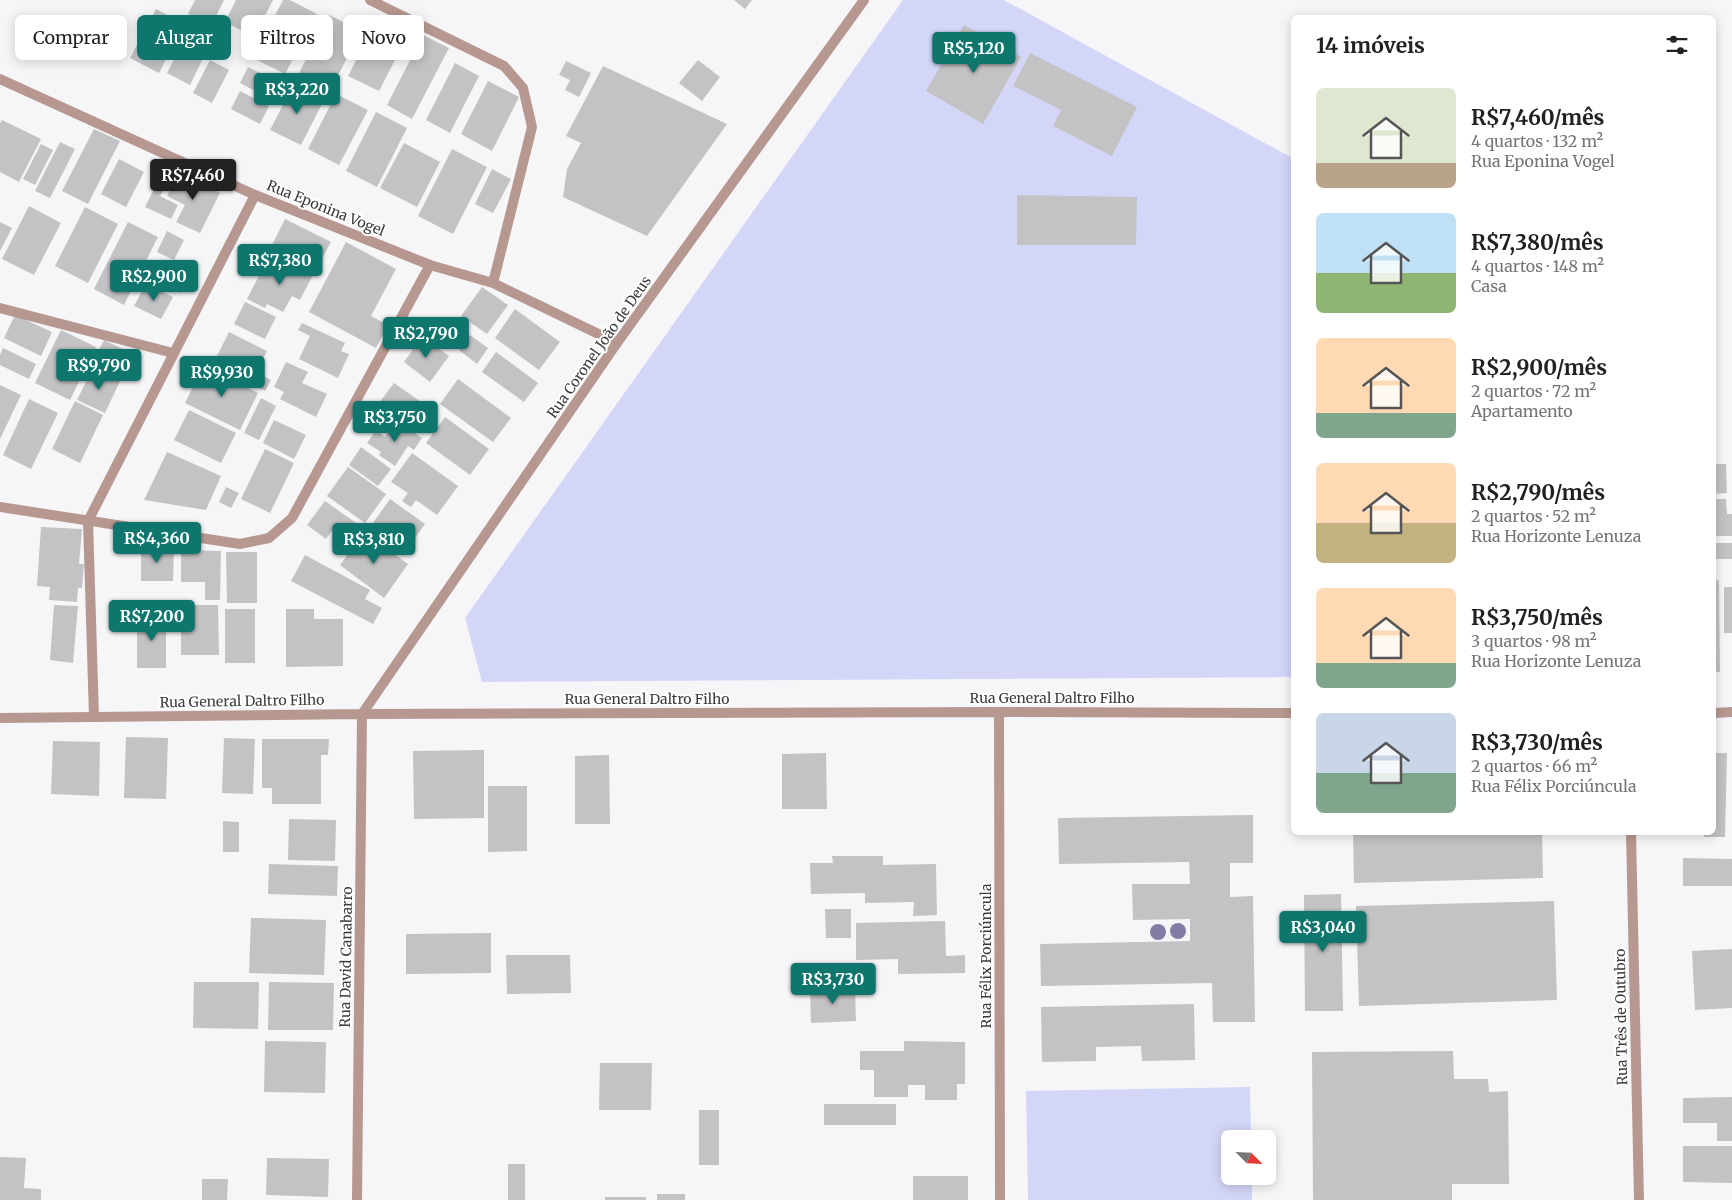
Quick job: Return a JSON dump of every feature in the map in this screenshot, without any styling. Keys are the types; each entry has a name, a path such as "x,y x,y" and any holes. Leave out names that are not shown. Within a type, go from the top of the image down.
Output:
{"street":[{"path":"370,0 504,66 523,88 532,127 493,283"},
{"name":"Rua Coronel João de Deus","path":"362,714 617,343 864,0"},
{"name":"Rua Eponina Vogel","path":"0,79 255,195 430,265 493,283 617,343"},
{"path":"94,717 88,521 255,195"},
{"path":"0,507 240,544 269,538 292,518 430,265"},
{"path":"0,308 174,353"},
{"name":"Rua Félix Porciúncula","path":"999,712 1000,1200"},
{"path":"1716,713 1732,712"},
{"name":"Rua General Daltro Filho","path":"0,718 362,714 1291,713"},
{"name":"Rua David Canabarro","path":"357,1200 362,714"},
{"name":"Rua Três de Outubro","path":"1631,835 1639,1200"}],"shaded area":[{"path":"903,0 1004,0 1291,157 1291,677 482,682 465,618"},
{"path":"1250,1087 1251,1130 1221,1130 1221,1185 1252,1185 1252,1200 1028,1200 1026,1091"}],"building":[{"path":"195,0 224,0 216,15 188,14"},
{"path":"236,0 273,0 265,15 241,15 241,30 231,25 231,15 228,15"},
{"path":"283,0 290,0 317,14 316,15 275,15"},
{"path":"734,0 752,0 745,9"},
{"path":"156,9 167,15 153,15"},
{"path":"333,17 343,22 343,60 346,60 331,89 299,73 306,60 333,60"},
{"path":"964,25 1021,57 983,124 926,91"},
{"path":"424,36 449,48 412,119 387,105 410,60 424,60"},
{"path":"137,45 137,60 166,60 159,73 130,58"},
{"path":"1030,53 1137,107 1112,156 1053,126 1061,110 1013,86"},
{"path":"174,60 202,60 190,85 167,73"},
{"path":"210,60 229,70 212,103 193,93"},
{"path":"257,60 292,60 285,74"},
{"path":"356,60 395,60 379,91 348,76"},
{"path":"698,60 720,77 702,101 679,83"},
{"path":"566,61 591,73 579,97 565,90 570,80 559,75"},
{"path":"455,63 479,76 450,133 426,120"},
{"path":"603,66 727,124 647,236 563,197 567,169 581,143 566,136"},
{"path":"248,67 281,83 272,100 240,83"},
{"path":"488,81 519,97 492,151 461,134"},
{"path":"294,84 324,100 301,145 270,130"},
{"path":"240,91 269,106 260,124 231,109"},
{"path":"336,94 368,110 339,165 308,149"},
{"path":"376,112 407,128 377,187 346,171"},
{"path":"2,120 41,139 19,182 0,172 0,123"},
{"path":"94,129 120,141 88,204 62,191"},
{"path":"60,142 75,149 50,198 35,191"},
{"path":"404,143 440,162 417,207 380,188"},
{"path":"41,144 53,150 35,185 23,179"},
{"path":"452,149 487,167 453,234 418,216"},
{"path":"119,159 144,172 126,207 101,194"},
{"path":"492,169 511,179 493,213 475,204"},
{"path":"179,172 220,193 200,233 176,222 185,205 167,196"},
{"path":"157,183 165,187 160,196 178,205 171,219 145,207"},
{"path":"1017,195 1137,197 1136,245 1017,245"},
{"path":"29,206 61,223 34,275 2,259"},
{"path":"85,207 118,224 88,283 55,266"},
{"path":"285,219 331,242 317,268 272,245"},
{"path":"0,222 12,228 0,251"},
{"path":"128,222 158,237 124,305 94,289"},
{"path":"167,231 184,240 174,260 157,252"},
{"path":"346,242 396,269 371,316 388,325 376,348 309,312"},
{"path":"281,259 313,275 300,300 292,296 283,312 267,304 265,308 247,299 265,264 276,270"},
{"path":"157,263 187,278 180,293 150,277"},
{"path":"146,284 173,297 161,319 134,306"},
{"path":"482,287 508,305 487,334 461,316"},
{"path":"245,302 276,317 265,339 234,324"},
{"path":"515,309 560,342 539,370 495,338"},
{"path":"15,315 52,332 41,356 4,338"},
{"path":"302,323 345,343 341,351 349,354 338,378 299,359 310,336 298,330"},
{"path":"61,330 96,347 70,400 35,383"},
{"path":"229,332 267,351 256,372 271,380 265,391 213,364"},
{"path":"470,335 488,348 477,364 459,350"},
{"path":"422,337 449,356 430,382 404,362"},
{"path":"104,340 133,354 121,380 91,366"},
{"path":"3,348 36,364 29,379 0,365 0,355"},
{"path":"496,352 538,383 524,402 482,372"},
{"path":"286,362 308,372 302,383 327,394 316,417 280,399 284,392 274,387"},
{"path":"203,366 258,393 240,430 185,403"},
{"path":"93,368 120,381 105,413 77,400"},
{"path":"458,379 511,418 493,442 440,404"},
{"path":"394,383 424,404 409,425 379,403"},
{"path":"0,385 21,395 0,439"},
{"path":"261,398 276,406 259,440 244,433"},
{"path":"29,399 58,413 31,469 3,455"},
{"path":"75,401 103,415 80,463 52,449"},
{"path":"189,410 236,433 221,463 174,440"},
{"path":"445,417 489,449 470,475 426,443"},
{"path":"274,420 306,435 294,459 263,443"},
{"path":"396,421 422,438 414,450 408,446 395,466 379,455 381,452 367,443 376,430 385,437"},
{"path":"361,447 391,469 378,486 349,465"},
{"path":"265,449 294,463 270,513 241,499"},
{"path":"167,452 221,476 206,510 144,500"},
{"path":"412,453 458,486 437,515 416,500 411,507 402,501 408,493 391,482"},
{"path":"1716,464 1726,464 1727,493 1716,494"},
{"path":"348,467 386,494 365,523 327,496"},
{"path":"226,487 239,493 231,508 219,502"},
{"path":"390,499 425,524 405,552 370,527"},
{"path":"1716,499 1726,499 1727,514 1732,514 1732,536 1716,536"},
{"path":"325,501 359,525 353,534 338,523 326,539 307,525"},
{"path":"41,527 82,529 79,564 84,564 82,588 78,588 77,602 49,600 50,587 37,586"},
{"path":"364,532 408,564 384,598 340,565"},
{"path":"1716,543 1732,543 1732,559 1716,559"},
{"path":"141,547 174,547 173,581 141,581"},
{"path":"181,550 221,551 220,600 205,600 205,582 181,582"},
{"path":"226,552 257,552 257,603 227,603"},
{"path":"305,555 370,590 365,599 382,608 373,624 291,581"},
{"path":"1719,580 1720,672 1716,672 1716,581"},
{"path":"1724,587 1732,587 1732,633 1724,633"},
{"path":"54,605 78,606 73,663 50,660"},
{"path":"181,605 218,605 219,655 181,655"},
{"path":"225,609 255,609 255,663 225,663"},
{"path":"286,609 314,609 314,619 343,619 343,666 286,667"},
{"path":"137,615 166,615 166,668 137,668"},
{"path":"126,737 168,738 166,799 124,798"},
{"path":"224,738 255,739 253,794 222,793"},
{"path":"262,739 329,739 328,755 321,755 321,804 272,804 272,788 262,788"},
{"path":"53,741 100,742 99,796 51,794"},
{"path":"484,750 484,818 414,819 413,751"},
{"path":"826,753 827,809 782,809 782,754"},
{"path":"1716,753 1727,753 1725,837 1704,837 1704,835 1716,835"},
{"path":"609,755 610,824 575,824 575,756"},
{"path":"488,786 527,786 527,851 488,852"},
{"path":"1253,815 1253,863 1230,863 1230,897 1253,896 1255,1022 1213,1022 1212,983 1041,986 1040,944 1190,941 1190,919 1133,920 1132,884 1190,884 1189,862 1059,864 1058,818"},
{"path":"289,819 336,820 335,861 288,860"},
{"path":"223,821 239,822 239,852 223,852"},
{"path":"1353,835 1542,835 1543,878 1354,883"},
{"path":"832,856 883,856 883,865 936,864 937,915 913,916 914,902 865,903 865,893 811,894 810,863 833,863"},
{"path":"1683,858 1732,859 1732,886 1683,886"},
{"path":"269,864 338,866 337,896 268,894"},
{"path":"1341,894 1343,1011 1305,1011 1304,895"},
{"path":"1554,901 1557,1000 1359,1006 1356,906"},
{"path":"825,909 851,909 851,938 826,938"},
{"path":"251,918 326,920 324,975 249,973"},
{"path":"945,921 946,956 965,955 965,973 898,974 898,959 856,960 856,923"},
{"path":"491,933 491,973 406,974 406,934"},
{"path":"1732,949 1732,1008 1695,1010 1692,951"},
{"path":"506,955 570,955 571,993 507,994"},
{"path":"194,982 259,982 258,1029 193,1028"},
{"path":"269,982 334,983 333,1030 268,1030"},
{"path":"855,987 856,1021 811,1023 810,988"},
{"path":"1194,1004 1195,1060 1142,1061 1141,1046 1096,1047 1096,1061 1042,1062 1041,1007"},
{"path":"265,1041 326,1042 325,1093 264,1092"},
{"path":"904,1041 965,1042 965,1084 957,1084 957,1100 925,1100 925,1085 908,1085 908,1097 874,1097 874,1070 860,1070 860,1051 904,1051"},
{"path":"1453,1051 1454,1079 1488,1079 1489,1092 1508,1091 1509,1184 1452,1184 1452,1200 1313,1200 1312,1052"},
{"path":"600,1063 652,1063 651,1110 599,1110"},
{"path":"1732,1097 1732,1141 1717,1141 1717,1123 1683,1123 1683,1098"},
{"path":"824,1104 896,1104 896,1125 824,1125"},
{"path":"699,1110 719,1110 719,1165 699,1165"},
{"path":"1683,1146 1732,1146 1732,1183 1683,1182"},
{"path":"0,1157 26,1158 24,1188 41,1189 41,1200 0,1200"},
{"path":"267,1158 329,1159 328,1197 266,1195"},
{"path":"508,1164 525,1164 525,1200 508,1200"},
{"path":"913,1176 968,1176 968,1200 913,1200"},
{"path":"202,1179 228,1179 227,1200 202,1200"},
{"path":"657,1194 685,1194 685,1200 657,1200"},
{"path":"605,1197 646,1197 646,1200 605,1200"}]}
